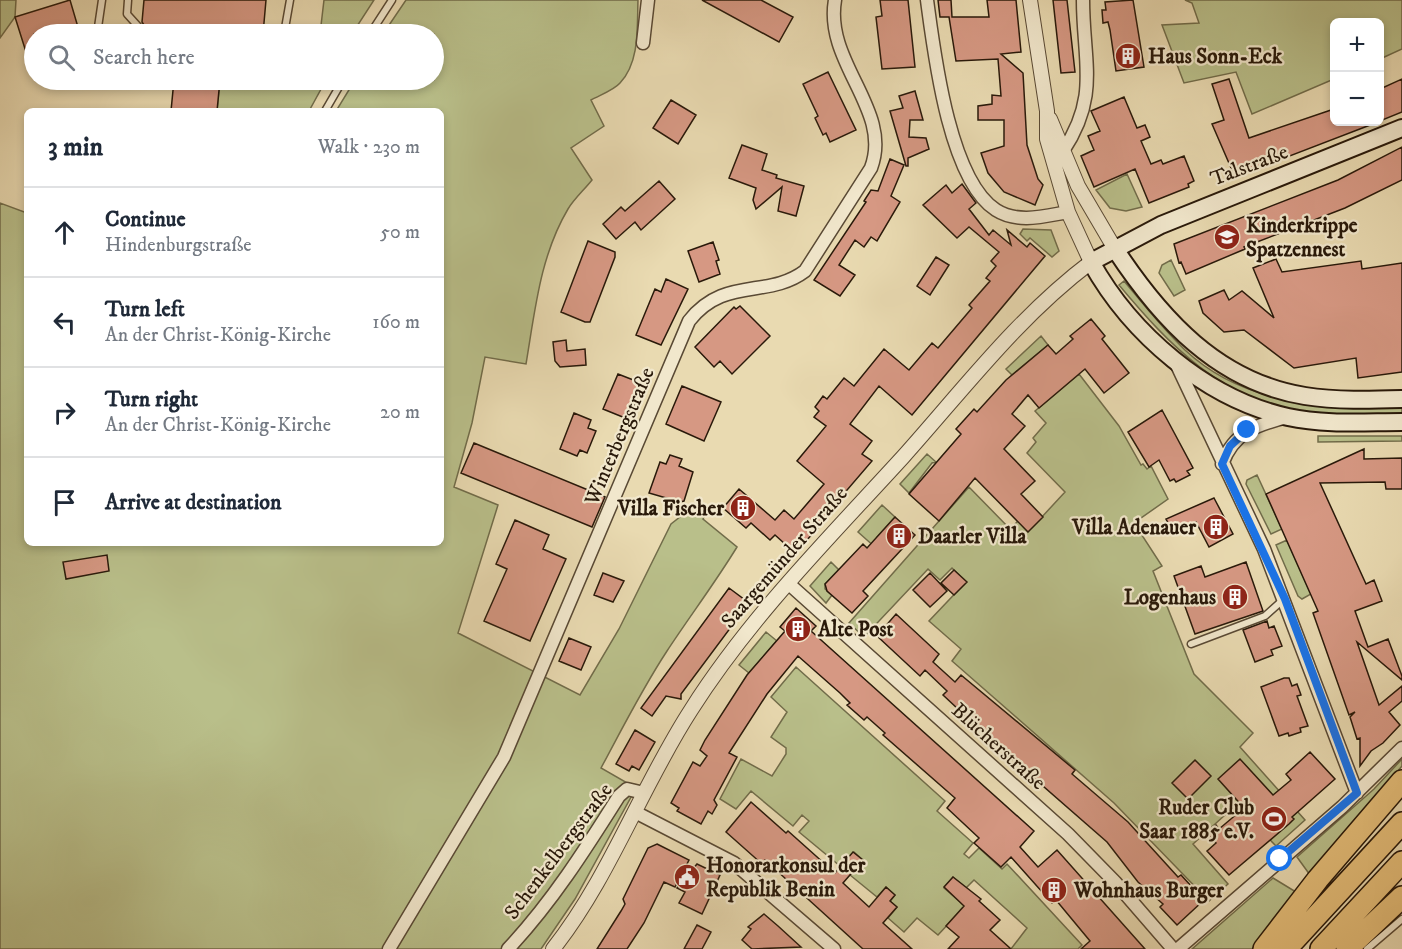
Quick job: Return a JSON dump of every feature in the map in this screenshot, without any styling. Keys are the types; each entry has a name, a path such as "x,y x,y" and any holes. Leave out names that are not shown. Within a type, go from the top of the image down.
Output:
{"highway":[{"path":"1264,949 1318,879 1402,781"},
{"path":"1286,949 1402,823"},
{"path":"1321,949 1402,862"},
{"path":"1347,949 1402,897"}],"main road":[{"name":"Talstraße","path":"1115,249 1212,203 1402,128"},
{"name":"Saargemünder Straße","path":"1091,262 1115,249"},
{"path":"1115,249 1141,288 1193,344 1217,362 1248,379 1305,396 1402,399"},
{"path":"1091,262 1116,299 1174,360 1222,392 1250,405 1287,417 1334,422 1402,422"}],"street":[{"path":"643,44 648,0"},
{"name":"Winterbergstraße","path":"390,949 504,757 689,321 699,308 718,296 794,279 805,271 871,168 876,155 875,130 834,33 835,0"},
{"path":"927,0 936,75 964,162 979,192 987,203 1007,215 1032,218 1068,212"},
{"path":"1030,0 1047,111 1047,139 1068,212 1091,262"},
{"path":"1063,151 1078,126 1087,98 1083,0"},
{"path":"1047,111 1078,186 1115,249"},
{"name":"Saargemünder Straße","path":"554,949 581,908 706,687 736,646 1001,345 1047,297 1091,262"},
{"path":"1174,360 1285,599 1357,793"},
{"path":"1222,464 1230,446 1247,430 1287,417"},
{"name":"Blücherstraße","path":"789,584 1068,834 1115,882 1173,949"},
{"path":"1178,949 1357,793 1402,747"},
{"name":"Schenkelbergstraße","path":"508,949 545,907 569,875 619,796 627,789 644,793"},
{"path":"635,812 734,863 834,949"}],"lane":[{"path":"99,24 102,0"},
{"path":"128,0 127,14 136,24"},
{"path":"286,24 290,0"},
{"path":"376,24 392,0"},
{"path":"327,108 337,90"},
{"path":"1191,644 1265,616 1285,599"},
{"path":"1367,949 1402,919"}],"green space":[{"path":"0,0 16,0 15,17 0,38"},
{"path":"324,0 374,0 358,24 321,24"},
{"path":"406,0 638,0 636,44 631,65 617,86 591,100 604,126 571,148 592,180 568,209 551,246 540,284 526,364 485,357 472,423 454,487 498,505 458,633 580,695 619,629 671,524 694,506 707,512 703,519 737,547 658,665 601,768 636,788 575,899 541,949 0,949 0,203 24,212 24,546 444,546 444,108 338,108 349,90 444,90 444,24 390,24"},
{"path":"1185,0 1402,0 1402,49 1384,57 1384,18 1330,18 1330,81 1252,114 1236,72 1184,83 1162,25 1199,23 1192,3"},
{"path":"219,90 321,90 311,108 217,108"},
{"path":"1127,174 1142,207 1126,211 1110,208 1096,190"},
{"path":"1023,229 1051,230 1059,251 1052,257 1030,238 1027,241 1020,234"},
{"path":"1171,260 1185,290 1174,296 1159,273 1162,265"},
{"path":"1124,281 1185,350 1209,369 1234,383 1287,400 1344,406 1402,407 1402,414 1305,412 1275,406 1248,396 1223,383 1178,349 1119,285"},
{"path":"1041,336 1048,345 1012,375 1006,369"},
{"path":"1079,374 1119,426 1141,465 1143,464 1147,469 1151,466 1168,499 1134,523 1162,566 1153,571 1194,674 1253,733 1240,747 1305,820 1276,846 1236,805 1193,844 1228,884 1209,901 1114,803 952,661 961,649 929,621 966,582 952,568 940,580 928,569 864,637 849,623 969,487 1010,529 1018,521 1028,532 1065,492 1027,453 1036,442 1033,438 1046,423 1035,411"},
{"path":"1318,436 1402,436 1402,441 1318,442"},
{"path":"927,454 936,462 932,463 909,493 900,484"},
{"path":"1257,475 1282,529 1271,534 1246,484 1247,480"},
{"path":"882,505 895,517 877,537 876,548 858,532"},
{"path":"1287,540 1311,594 1302,599 1298,596 1276,545"},
{"path":"831,562 840,571 825,584 825,589 832,595 826,603 810,586"},
{"path":"766,632 777,641 749,673 739,665"},
{"path":"796,667 945,801 937,811 973,843 964,854 969,858 979,848 1002,869 1007,864 1082,945 1078,949 1011,949 1027,928 974,880 966,888 953,877 944,888 965,906 938,935 917,918 904,932 888,918 897,907 890,901 895,895 886,887 877,897 850,875 863,860 854,852 840,866 799,832 809,821 802,815 793,826 751,791 736,809 720,799 741,759 772,776 786,754 786,748 771,737 787,712 771,697"},
{"path":"1402,759 1402,766 1310,875 1297,857 1374,789"},
{"path":"1273,878 1296,892 1252,949 1192,949"}],"building":[{"path":"70,0 77,24 24,24 24,46 15,17"},
{"path":"144,0 266,0 264,24 143,24"},
{"path":"702,0 761,0 793,17 779,42"},
{"path":"880,0 908,0 915,67 882,69 876,17 882,16"},
{"path":"938,0 951,0 952,17 989,17 987,0 1016,0 1021,52 1001,54 1023,73 1027,145 1038,179 1043,185 1035,205 1004,192 988,173 981,153 1004,146 1004,120 978,120 978,106 992,104 992,95 1001,96 998,59 956,61 949,17 940,17"},
{"path":"1053,0 1067,0 1075,72 1061,73"},
{"path":"1133,0 1144,67 1116,71 1110,30 1108,22 1103,23 1102,10 1106,10 1105,2"},
{"path":"828,72 856,130 830,142 826,133 823,135 815,118 818,116 803,84"},
{"path":"1229,79 1249,138 1330,110 1330,126 1368,126 1235,177 1212,124 1224,120 1212,84"},
{"path":"1402,79 1402,112 1384,119 1384,87"},
{"path":"173,90 219,90 217,108 171,108"},
{"path":"915,91 923,120 910,120 909,137 926,138 929,149 908,158 908,166 906,166 890,111 903,108 899,96"},
{"path":"1124,97 1137,128 1145,125 1150,137 1141,141 1151,164 1161,160 1163,164 1184,156 1194,181 1188,184 1189,187 1149,203 1135,169 1094,187 1081,156 1094,150 1088,136 1100,131 1091,111"},
{"path":"671,100 696,115 678,144 653,128"},
{"path":"742,145 767,154 762,170 777,175 776,178 804,186 796,216 778,211 782,187 756,209 753,200 756,188 729,178"},
{"path":"1402,147 1402,180 1345,208 1244,247 1245,249 1186,274 1181,262 1179,263 1174,244 1338,180"},
{"path":"890,159 904,165 891,196 900,202 877,241 871,237 864,247 855,240 839,265 855,275 840,296 814,280 866,202 864,201 871,190 878,191"},
{"path":"659,181 675,199 641,230 635,222 616,239 603,224 621,207 625,211"},
{"path":"962,184 976,203 969,209 989,235 993,230 1011,245 1007,230 1027,247 1030,243 1045,256 912,415 879,386 850,424 872,441 862,454 872,461 835,504 838,506 795,553 775,535 770,540 751,523 746,528 723,508 739,489 775,520 784,510 794,519 824,484 797,461 826,426 814,417 819,411 815,407 823,396 827,399 844,378 854,386 884,349 909,370 932,343 938,348 972,308 969,305 990,281 986,278 996,266 991,261 999,252 969,227 957,238 923,205 946,185 952,193"},
{"path":"588,241 615,252 615,257 590,322 585,322 561,312"},
{"path":"713,242 719,260 716,261 720,274 699,282 688,251"},
{"path":"936,257 949,265 930,295 917,286"},
{"path":"1276,259 1282,272 1361,261 1362,269 1402,263 1402,372 1358,378 1356,358 1294,368 1244,330 1224,332 1203,313 1199,301 1224,290 1229,300 1242,291 1274,318 1253,268"},
{"path":"666,279 688,289 661,345 636,335 655,289 661,292"},
{"path":"740,306 770,336 732,374 720,361 714,367 695,347 734,307 736,309"},
{"path":"1091,319 1105,336 1102,339 1129,373 1104,393 1085,369 1039,408 1028,395 1012,414 1025,426 1004,449 1035,481 1021,494 1043,517 1028,532 975,478 939,521 909,494 961,434 956,429 974,409 977,412 1006,380 1048,345 1056,354 1073,339 1070,336"},
{"path":"566,340 567,351 585,349 586,365 560,367 555,361 553,342"},
{"path":"618,374 641,383 630,420 603,409"},
{"path":"682,386 721,402 704,441 666,424"},
{"path":"1162,410 1193,468 1187,471 1190,475 1176,482 1174,479 1170,481 1159,460 1149,467 1128,432"},
{"path":"574,413 591,420 588,428 596,431 587,453 580,450 577,456 560,449"},
{"path":"474,443 605,497 592,527 461,473"},
{"path":"1364,449 1364,459 1402,458 1402,489 1386,489 1385,482 1320,483 1366,584 1374,580 1382,601 1355,611 1368,647 1388,639 1402,676 1402,680 1357,642 1379,705 1402,686 1402,701 1389,712 1400,725 1383,743 1371,751 1360,766 1360,738 1357,739 1350,717 1355,712 1349,715 1313,613 1318,611 1266,494"},
{"path":"670,455 682,459 679,466 693,472 684,501 680,502 649,493 660,462 666,464"},
{"name":"Villa Adenauer","path":"1214,498 1233,534 1209,547 1196,522 1174,534 1166,519"},
{"path":"895,517 915,535 863,591 868,596 852,613 827,591 825,584 863,544 867,548"},
{"path":"515,520 549,535 543,549 566,559 530,641 484,621 507,569 496,564"},
{"path":"107,555 109,571 66,579 63,562"},
{"path":"1246,562 1263,611 1195,634 1174,576 1201,566 1205,577"},
{"path":"954,570 967,582 954,595 941,583"},
{"path":"603,573 624,581 613,602 594,595"},
{"path":"930,573 947,591 930,607 913,590"},
{"path":"729,588 749,603 681,694 681,699 666,696 652,716 641,708"},
{"path":"796,608 816,626 811,631 1034,831 1020,847 1038,867 1057,850 1145,949 1081,949 1090,941 1056,900 1052,903 1011,857 1001,867 974,843 979,838 947,808 955,798 883,735 885,733 867,717 864,720 847,705 850,703 798,656 767,694 729,753 737,757 714,800 717,805 712,814 708,811 701,824 677,811 679,808 671,803 693,762 700,766 707,756 700,750 705,740 747,675 785,631 780,627"},
{"path":"896,614 939,654 933,662 955,682 961,675 1075,770 1072,774 1128,822 1178,877 1181,875 1204,900 1177,925 1160,907 1163,904 1138,882 1107,842 943,695 947,691 925,670 920,676 877,636"},
{"path":"1267,621 1269,628 1274,626 1282,646 1271,650 1273,655 1255,662 1243,630"},
{"path":"569,638 591,647 581,670 559,661"},
{"path":"1289,678 1292,686 1297,684 1301,695 1297,696 1308,726 1300,728 1301,732 1279,736 1261,687"},
{"path":"635,730 655,742 639,770 632,766 629,771 616,764"},
{"path":"1310,752 1335,779 1292,817 1294,819 1289,824 1229,875 1207,851 1216,843 1206,833 1216,825 1219,829 1244,808 1218,779 1240,759 1273,795 1291,780 1286,774"},
{"path":"1195,760 1211,776 1188,799 1172,783"},
{"path":"751,802 835,873 853,852 863,860 843,883 869,907 886,887 895,895 890,901 897,907 883,923 912,949 863,949 765,860 762,864 726,832"},
{"path":"657,844 689,860 675,887 664,882 644,923 627,949 597,949 625,904 623,899 648,848"},
{"path":"697,864 720,875 702,914 679,903 685,892 677,888"},
{"path":"953,877 981,899 979,901 1000,920 990,930 1011,949 948,949 959,937 946,926 964,906 944,887"},
{"path":"764,914 801,947 752,949 742,940 751,929 748,927"},
{"path":"697,925 711,932 702,949 684,949"}],"place":[{"name":"Haus Sonn-Eck","path":"1128,56"},
{"name":"Kinderkrippe Spatzennest","path":"1227,237"},
{"name":"Villa Fischer","path":"743,508"},
{"name":"Villa Adenauer","path":"1216,527"},
{"name":"Daarler Villa","path":"899,536"},
{"name":"Logenhaus","path":"1235,597"},
{"name":"Alte Post","path":"798,629"},
{"name":"Ruder Club Saar 1885 e.V.","path":"1274,819"},
{"name":"Honorarkonsul der Republik Benin","path":"687,877"},
{"name":"Wohnhaus Burger","path":"1054,890"}],"route":[{"path":"1247,430 1230,446 1222,464 1264,549 1285,599 1357,793 1280,859"}]}
